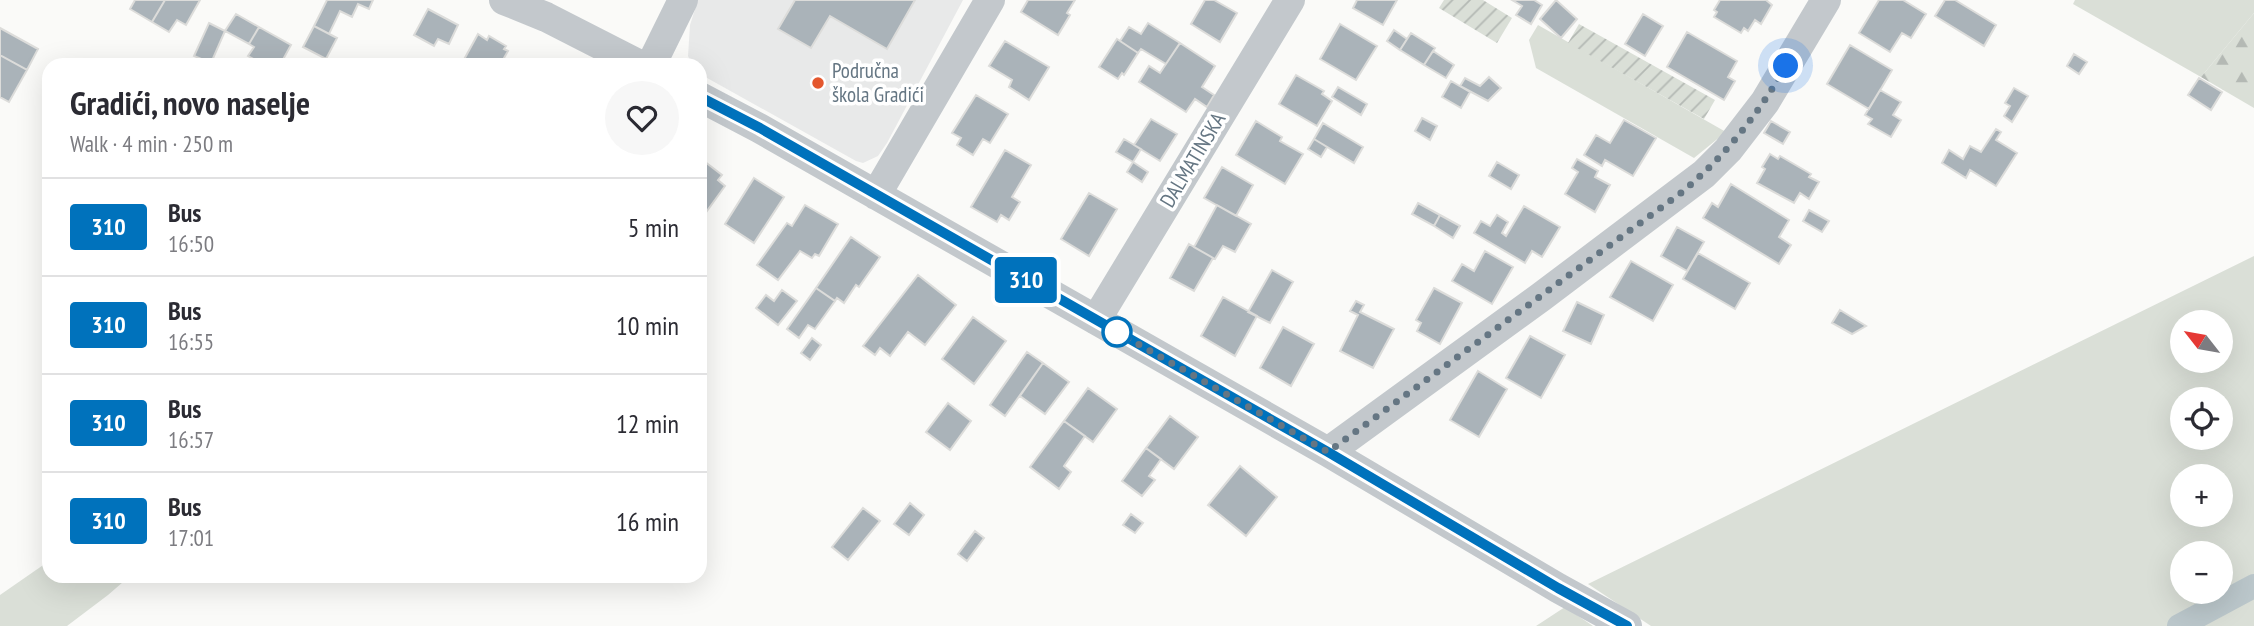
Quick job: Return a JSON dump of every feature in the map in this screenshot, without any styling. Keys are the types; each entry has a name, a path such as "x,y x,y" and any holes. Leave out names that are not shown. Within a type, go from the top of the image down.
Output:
{"street":[{"path":"504,0 545,17 626,58"},
{"path":"654,58 683,0"},
{"path":"876,195 990,0"},
{"name":"DALMATINSKA","path":"1096,320 1290,0"},
{"path":"1328,452 1704,174 1728,150 1765,102 1826,0"},
{"path":"707,101 1328,452 1628,626"}],"shaded area":[{"name":"Područna škola Gradići","path":"698,0 963,0 887,143 878,156 863,163 707,78 707,58 688,56 690,25"}],"green space":[{"path":"1444,0 1483,0 1512,18 1497,43 1439,8"},
{"path":"2075,0 2254,0 2254,13 2201,77 2073,4"},
{"path":"2254,13 2254,108 2201,77"},
{"path":"1579,24 1715,100 1704,119 1568,43"},
{"path":"1538,25 1726,132 1694,158 1536,68 1529,40"},
{"path":"2254,256 2254,626 1651,626 1588,584"},
{"path":"42,566 42,583 122,583 67,626 0,626 0,595"},
{"path":"1565,607 1593,626 1536,626"}],"building":[{"path":"135,0 165,0 152,22 130,9"},
{"path":"165,0 200,0 186,25 177,20 169,32 152,22"},
{"path":"327,0 373,0 369,9 358,4 352,17 340,11 329,34 314,26"},
{"path":"795,0 915,0 887,49 830,16 811,48 778,29"},
{"path":"1028,0 1075,0 1058,35 1021,12"},
{"path":"1205,0 1214,0 1237,13 1220,42 1191,24"},
{"path":"1357,0 1397,0 1383,25 1353,8"},
{"path":"1512,0 1534,0 1542,5 1531,24 1516,15 1522,6"},
{"path":"1556,0 1577,19 1561,38 1540,19"},
{"path":"1720,0 1766,0 1772,5 1761,24 1755,20 1748,31 1744,28 1741,33 1714,17 1717,12 1714,10"},
{"path":"1879,0 1903,0 1926,14 1911,38 1902,33 1890,52 1859,33"},
{"path":"1945,0 1955,0 1996,25 1984,46 1935,16"},
{"path":"428,9 458,25 449,44 438,39 434,46 414,35"},
{"path":"236,14 259,27 249,44 225,31"},
{"path":"1643,14 1663,26 1645,56 1625,44"},
{"path":"209,23 225,31 213,58 194,56"},
{"path":"1148,23 1180,43 1166,64 1141,49 1138,53 1120,41 1129,27 1141,34"},
{"path":"1340,24 1377,46 1356,80 1320,59"},
{"path":"314,26 337,38 327,58 303,47"},
{"path":"259,27 291,45 284,58 252,58 248,56 254,47 249,44"},
{"path":"0,28 38,49 27,70 0,55"},
{"path":"1394,30 1407,39 1400,50 1387,41"},
{"path":"1687,32 1737,61 1728,77 1735,81 1724,100 1667,67"},
{"path":"1411,33 1435,48 1424,65 1400,50"},
{"path":"478,34 487,40 489,36 506,46 504,49 508,51 504,58 465,58"},
{"path":"1117,39 1138,53 1124,75 1122,73 1118,79 1099,67"},
{"path":"1005,41 1049,67 1029,100 1009,87 1012,80 989,66"},
{"path":"1180,43 1215,66 1202,87 1214,95 1207,107 1195,99 1186,112 1139,82 1149,66 1160,73"},
{"path":"1850,45 1892,70 1869,109 1827,84"},
{"path":"1433,51 1454,65 1446,78 1424,65"},
{"path":"2074,54 2087,62 2079,74 2067,66"},
{"path":"0,55 27,70 9,102 0,97"},
{"path":"1296,75 1324,91 1322,94 1332,101 1317,126 1279,104"},
{"path":"1489,77 1501,88 1488,101 1460,86 1465,78 1480,86"},
{"path":"2199,78 2222,92 2211,110 2188,95"},
{"path":"1451,81 1470,92 1461,108 1442,97"},
{"path":"1338,87 1367,104 1361,115 1332,97"},
{"path":"2014,88 2028,96 2012,122 2004,116 2010,106 2005,103"},
{"path":"1880,90 1901,102 1893,115 1901,120 1891,137 1868,124 1872,119 1865,115"},
{"path":"976,95 1008,114 990,143 983,139 973,155 957,145 961,138 952,133"},
{"path":"1422,118 1437,126 1430,140 1415,131"},
{"path":"1151,119 1177,134 1160,161 1134,145"},
{"path":"1624,120 1656,138 1633,176 1605,160 1602,166 1584,155 1596,135 1610,143"},
{"path":"1256,121 1282,137 1280,141 1303,154 1285,184 1236,155"},
{"path":"1771,121 1790,132 1783,144 1764,133"},
{"path":"1323,123 1363,147 1354,163 1314,139"},
{"path":"1996,129 2001,132 1996,140 2017,153 1996,186 1970,170 1966,178 1942,163 1949,150 1963,159 1970,146 1981,152"},
{"path":"1124,139 1141,149 1133,162 1116,152"},
{"path":"1314,139 1327,147 1321,157 1308,149"},
{"path":"1005,150 1031,165 1012,197 1020,202 1009,220 1001,215 997,222 971,207"},
{"path":"1770,154 1778,159 1780,156 1811,174 1809,177 1819,182 1809,199 1800,193 1794,203 1757,183"},
{"path":"1577,159 1598,171 1595,177 1610,185 1595,212 1565,194 1578,172 1572,168"},
{"path":"1133,162 1148,172 1142,182 1127,172"},
{"path":"1497,162 1519,175 1511,189 1489,176"},
{"path":"707,163 722,175 718,180 725,186 707,211"},
{"path":"1222,167 1253,185 1236,216 1204,198"},
{"path":"754,178 784,197 754,243 725,224"},
{"path":"1731,184 1789,220 1779,237 1791,245 1779,264 1703,218 1712,203 1718,207"},
{"path":"1089,193 1117,209 1089,256 1061,239"},
{"path":"1418,203 1440,215 1434,226 1412,214"},
{"path":"805,205 838,224 819,256 815,254 812,258 800,251 778,280 757,265 787,223 792,226"},
{"path":"1217,205 1251,224 1235,252 1223,246 1215,259 1194,247"},
{"path":"1524,206 1560,227 1542,257 1532,251 1525,263 1474,233 1481,221 1490,226 1497,215 1508,222 1502,233 1506,236"},
{"path":"1809,210 1829,221 1822,232 1803,221"},
{"path":"1440,215 1460,226 1453,238 1434,226"},
{"path":"1677,227 1704,242 1687,271 1661,256"},
{"path":"851,237 880,257 844,303 837,298 835,301 816,288"},
{"path":"1189,244 1213,258 1194,291 1170,278"},
{"path":"1485,251 1513,267 1492,304 1452,281 1462,264 1474,271"},
{"path":"1698,253 1750,283 1735,309 1683,279"},
{"path":"1631,261 1673,285 1653,321 1610,297"},
{"path":"1272,270 1293,282 1270,323 1248,312"},
{"path":"918,275 956,305 925,345 908,332 890,356 880,348 875,355 863,346"},
{"path":"816,288 835,301 815,329 808,325 799,338 787,329"},
{"path":"1434,288 1462,303 1440,344 1417,331 1421,323 1416,320"},
{"path":"782,290 797,301 778,325 756,308 766,295 774,301"},
{"path":"1223,297 1257,316 1235,356 1201,336"},
{"path":"1356,301 1364,305 1360,312 1394,329 1373,368 1340,351 1358,315 1350,311"},
{"path":"1577,302 1604,315 1591,344 1563,331"},
{"path":"1840,310 1866,326 1852,334 1832,323"},
{"path":"973,317 1006,341 974,384 942,359"},
{"path":"1283,327 1314,344 1291,386 1260,368"},
{"path":"1530,336 1565,355 1541,398 1506,378"},
{"path":"812,338 821,345 810,360 801,353"},
{"path":"1027,352 1043,363 1005,416 990,405"},
{"path":"1043,363 1069,382 1045,414 1020,396"},
{"path":"1478,371 1507,389 1479,437 1450,420"},
{"path":"1088,388 1117,409 1093,442 1064,421"},
{"path":"948,403 971,421 950,450 926,432"},
{"path":"1170,416 1198,437 1174,469 1146,448"},
{"path":"1064,421 1085,436 1064,466 1071,472 1059,489 1030,467"},
{"path":"1146,448 1161,459 1149,476 1155,480 1142,496 1122,481"},
{"path":"1240,466 1277,497 1246,536 1208,505"},
{"path":"910,503 924,515 909,535 894,524"},
{"path":"863,508 880,521 848,560 832,547"},
{"path":"1131,514 1143,523 1135,533 1123,525"},
{"path":"975,531 984,538 967,561 958,554"}],"waterway":[{"path":"2179,626 2254,586"}],"bus line":[{"name":"310","path":"707,101 760,128 1328,452 1627,626"}],"place":[{"name":"Područna škola Gradići","path":"818,83"}],"route":[{"path":"1117,332 1328,452 1704,174 1748,126 1786,66"}]}
